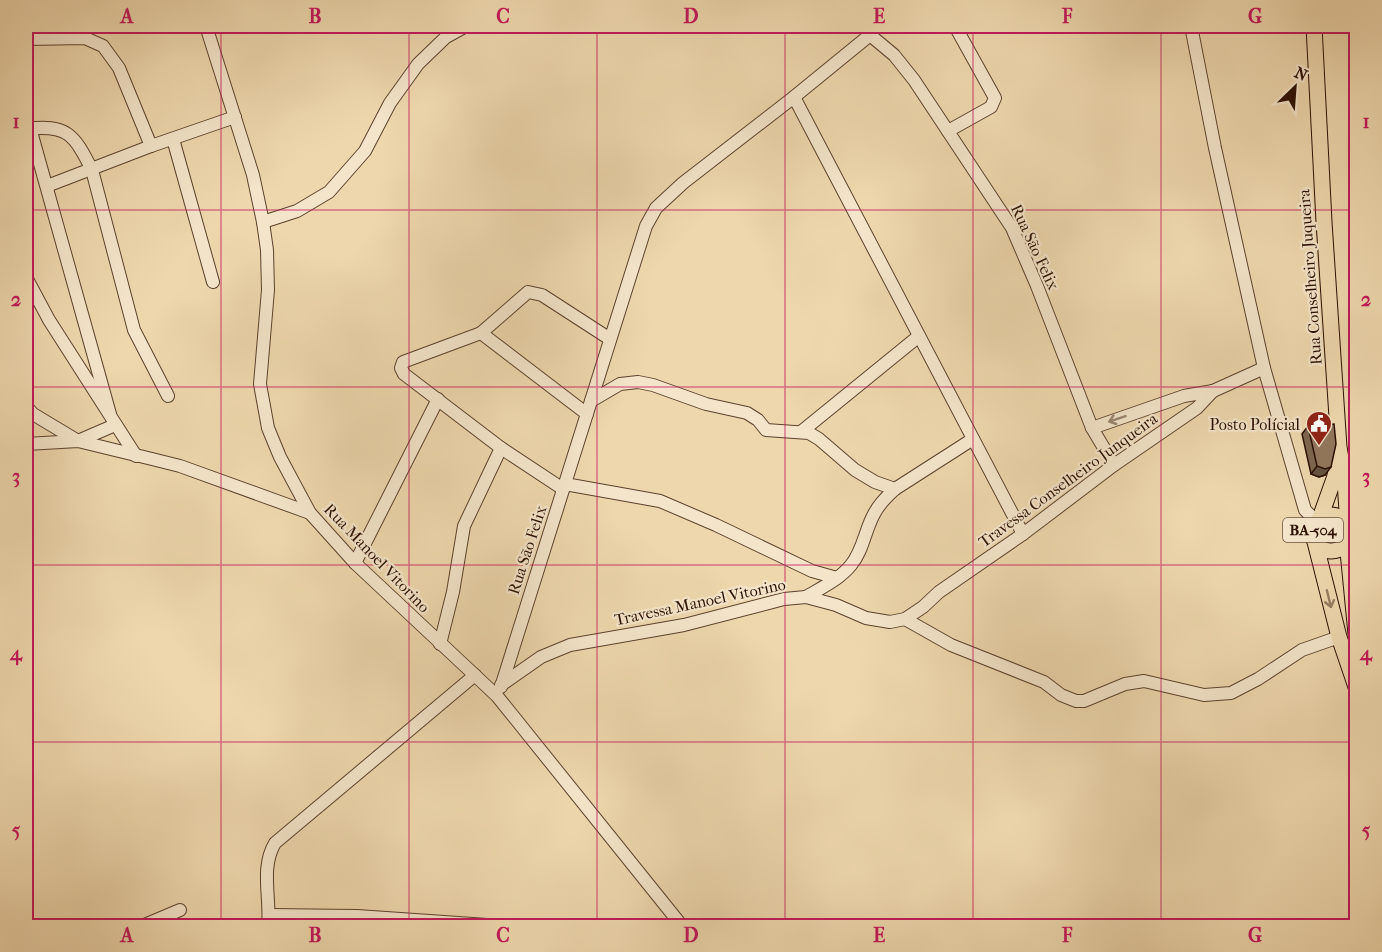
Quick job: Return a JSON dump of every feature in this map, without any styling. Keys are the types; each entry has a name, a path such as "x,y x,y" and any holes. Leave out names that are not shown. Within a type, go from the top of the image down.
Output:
{"main road":[{"name":"Rua Conselheiro Juqueira","path":"1314,26 1339,447 1345,481 1356,634"},
{"name":"BA-504","path":"1339,447 1335,476 1313,531 1339,637 1356,687"},
{"name":"BA-504","path":"1315,542 1323,549 1334,551 1344,546 1348,534 1341,518 1330,515 1318,520"}],"street":[{"name":"Rua Manoel Vitorino","path":"206,26 253,175 263,222 267,250 268,290 260,384 268,428 280,458 310,513 356,563 440,644 475,675 499,691 682,927"},
{"path":"263,222 297,212 329,192 365,152 390,103 418,64 446,37 466,26"},
{"path":"948,130 991,107 995,98 955,26"},
{"path":"1191,26 1215,148 1264,368 1305,510 1318,520"},
{"name":"Rua São Felix","path":"499,691 646,226 656,208 707,163 794,97 867,30 894,55 914,80 1012,228 1092,428 1114,465"},
{"path":"26,39 85,38 103,46 119,68 152,146"},
{"path":"794,97 1023,534"},
{"path":"47,186 235,117"},
{"path":"112,419 47,186 28,128 50,127 66,132 81,148 92,170 134,330 168,396"},
{"path":"173,139 213,282"},
{"path":"26,281 136,456"},
{"path":"610,339 542,295 528,292 481,333 404,362 401,368 404,374 501,448 564,487 660,501 812,571 837,578"},
{"path":"481,333 587,414"},
{"path":"801,432 919,336"},
{"name":"Travessa Conselheiro Junqueira","path":"1092,428 1184,396 1213,391 1264,368"},
{"path":"591,401 620,384 638,382 653,385 706,404 747,413 758,420 766,430 801,432 819,439 855,470 875,482 895,489"},
{"name":"Travessa Conselheiro Junqueira","path":"905,619 923,608 939,592 1023,534 1114,465 1197,408 1213,391"},
{"path":"356,563 438,399"},
{"path":"26,406 33,414 78,441 180,466 310,513"},
{"path":"26,444 78,441 112,419"},
{"path":"806,597 837,578 852,565 873,515 884,498 973,439"},
{"path":"440,644 453,592 464,526 501,448"},
{"name":"Travessa Manoel Vitorino","path":"499,691 541,657 570,645 684,625 784,599 806,597 836,605 866,618 890,622 905,619"},
{"path":"905,619 951,645 1044,682 1061,695 1076,701 1084,701 1108,690 1144,681 1204,695 1231,693 1312,645 1339,637"},
{"path":"475,675 275,843 267,864 268,921 357,916 502,927"},
{"path":"147,925 180,910"}],"building":[{"name":"Posto Polícial","path":"1334,424 1336,444 1331,467 1325,469 1317,466 1308,426"}],"place":[{"name":"Posto Polícial","path":"1319,447"}]}
